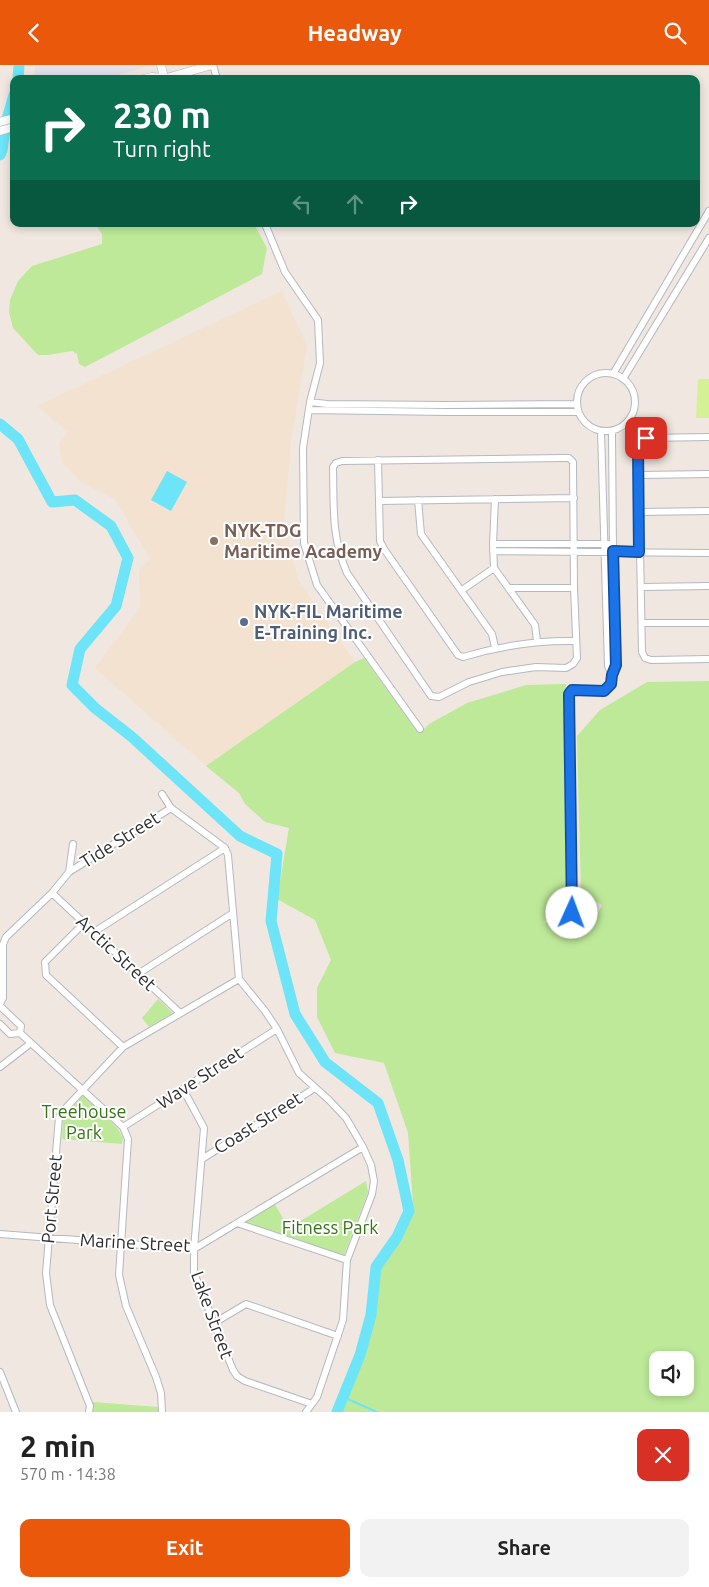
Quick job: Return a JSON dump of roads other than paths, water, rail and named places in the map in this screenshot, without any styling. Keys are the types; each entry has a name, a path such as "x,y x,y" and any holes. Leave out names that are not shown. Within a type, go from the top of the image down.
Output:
{"street":[{"path":"175,75 212,65"},
{"path":"700,226 709,211"},
{"path":"267,227 285,272 318,321 320,363 310,402 303,448 304,543 317,585 420,729"},
{"path":"612,374 699,227"},
{"path":"624,379 709,238"},
{"path":"665,284 676,291"},
{"path":"653,306 663,312"},
{"path":"602,373 612,374 624,379 631,387 635,397 634,409 630,419 622,427 612,431 601,431 591,428 583,421 576,404 578,393 583,384 592,377 602,373"},
{"path":"310,402 327,404 447,405 576,404"},
{"path":"309,410 578,412"},
{"path":"601,431 608,666 612,675"},
{"path":"572,913 569,694 572,690 604,691 611,684 616,665 612,431"},
{"path":"709,437 646,438 640,440 638,446 642,652 645,658 651,660 709,659"},
{"path":"569,459 573,463 574,588 577,658 573,664 566,668 536,667 502,672 469,682 439,697 431,696 347,573 336,543 333,467 336,463 342,461 378,461 569,459"},
{"path":"378,461 380,541 458,655 462,657 495,647 537,641 576,641"},
{"path":"639,475 709,474"},
{"path":"379,501 574,498"},
{"path":"495,499 494,568 535,625 537,641"},
{"path":"418,500 421,534 492,634 495,647"},
{"path":"640,512 709,511"},
{"path":"493,548 574,544 639,552 709,553"},
{"path":"493,548 574,553 605,547"},
{"path":"462,590 494,568"},
{"path":"641,587 709,586"},
{"path":"509,589 574,588"},
{"path":"642,623 709,623"},
{"path":"162,794 171,808 224,848 228,855 239,979 259,1002 277,1029 298,1073 346,1118 371,1165 374,1181 372,1194 347,1260 343,1320 317,1397 306,1412"},
{"name":"Tide Street","path":"69,872 171,808"},
{"path":"20,1033 21,1026 0,1005 3,998 3,944 6,937 52,893 69,872 73,844"},
{"path":"94,932 224,848"},
{"name":"Arctic Street","path":"52,893 180,1013"},
{"path":"138,974 233,913"},
{"path":"84,923 45,963 46,975 123,1047"},
{"name":"Port Street","path":"89,1412 90,1406 50,1305 46,1273 59,1117 123,1047 239,979"},
{"path":"0,1024 10,1034 20,1033 123,1127 128,1139 119,1275 126,1306 156,1377 161,1393 162,1412"},
{"name":"Wave Street","path":"123,1127 277,1029"},
{"path":"0,1067 31,1043"},
{"name":"Coast Street","path":"202,1159 315,1088"},
{"name":"Lake Street","path":"182,1089 204,1128 194,1249 194,1273 214,1323 237,1376 245,1381 312,1404"},
{"name":"Marine Street","path":"0,1234 194,1249 362,1147"},
{"path":"237,1223 347,1260"},
{"path":"214,1323 246,1304 338,1336"},
{"path":"0,1372 2,1382 16,1412"}],"water":[{"path":"167,471 187,482 171,511 151,500"}],"waterway":[{"path":"18,75 19,65"},
{"path":"0,155 10,108"},
{"path":"0,424 18,439 52,502 75,500 111,526 128,558 116,606 80,649 72,685 95,708 132,737 240,836 277,854 271,921 295,1014 325,1062 378,1103 398,1160 409,1211 397,1237 376,1267 371,1315 360,1355 337,1412"},
{"path":"343,1397 377,1412"}],"place":[{"name":"NYK-TDG Maritime Academy","path":"214,541"},
{"name":"NYK-FIL Maritime E-Training Inc.","path":"244,622"}],"park label":[{"name":"Treehouse Park","path":"84,1122"},
{"name":"Fitness Park","path":"330,1228"}]}
